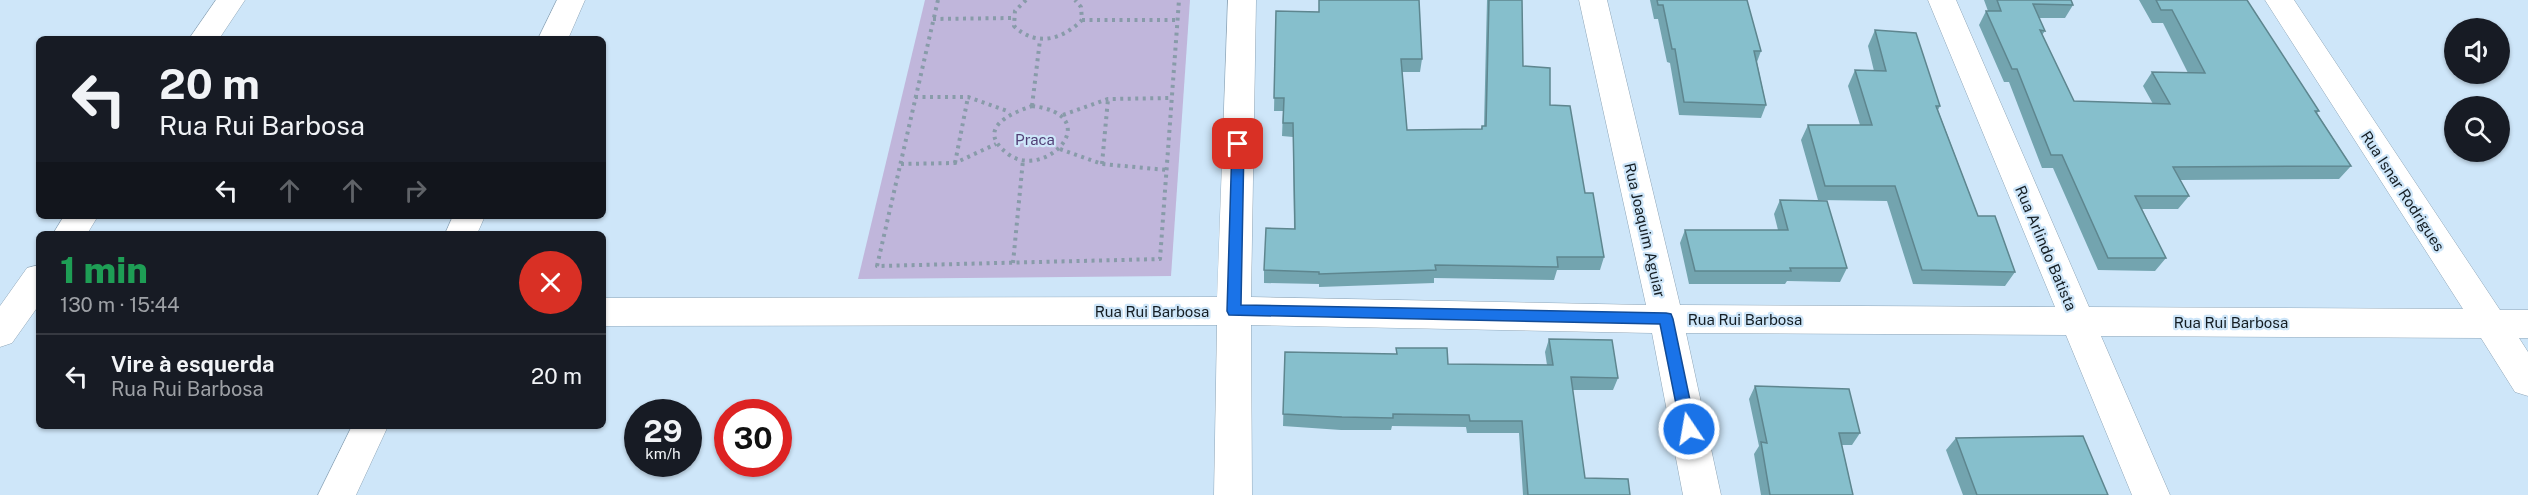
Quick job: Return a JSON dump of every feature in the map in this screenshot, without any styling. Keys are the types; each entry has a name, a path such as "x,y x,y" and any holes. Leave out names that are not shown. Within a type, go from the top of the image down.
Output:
{"street":[{"path":"206,36 231,0"},
{"path":"554,36 571,0"},
{"path":"1233,495 1234,311 1242,0"},
{"name":"Rua Joaquim Aguiar","path":"1593,0 1666,319 1702,495"},
{"name":"Rua Arlindo Batista","path":"1942,0 2151,495"},
{"name":"Rua Isnar Rodrigues","path":"2279,0 2528,381"},
{"path":"0,333 35,290"},
{"name":"Rua Rui Barbosa","path":"606,312 1234,311 1666,319 2528,324"},
{"path":"337,495 369,429"}],"path":[{"path":"938,0 877,266 1160,260 1179,0"},
{"path":"1026,0 1015,11 1014,26 1029,38 1041,40 1064,36 1074,30 1082,20 1081,8 1075,0"},
{"path":"933,19 1013,18"},
{"path":"1082,20 1178,20"},
{"path":"1032,106 1041,40"},
{"path":"915,97 968,98 1010,112"},
{"path":"955,163 968,98"},
{"path":"1063,115 1108,99 1172,98"},
{"path":"1102,164 1108,99"},
{"path":"1032,106 1054,110 1063,115 1069,131 1066,141 1059,149 1037,160 1023,160 1002,152 996,144 994,135 996,126 1010,112 1032,106"},
{"path":"900,164 955,163 996,144"},
{"path":"1059,149 1102,164 1167,170"},
{"path":"1013,263 1023,160"}],"green space":[{"name":"Praca","path":"925,0 1190,0 1171,276 858,279"}],"building":[{"path":"1319,0 1419,0 1422,59 1401,59 1407,130 1482,129 1482,126 1486,126 1489,0 1522,0 1523,66 1550,68 1550,105 1570,106 1585,193 1593,193 1604,257 1557,257 1558,267 1435,265 1436,270 1319,274 1319,272 1264,270 1266,228 1295,229 1293,123 1283,123 1284,98 1274,98 1276,11 1319,12"},
{"path":"1657,0 1747,0 1761,51 1754,51 1766,105 1684,102 1675,49 1672,49 1663,5 1658,5"},
{"path":"1997,0 2071,0 2073,5 2033,4 2045,31 2040,30 2074,101 2170,104 2152,72 2205,73 2172,10 2161,10 2156,0 2247,0 2319,111 2315,111 2351,166 2173,167 2189,196 2135,196 2166,258 2108,258 2062,155 2051,155 2017,69 2012,69 1986,11 2001,11"},
{"path":"1875,30 1916,33 1940,106 1936,106 1978,216 1995,216 2015,272 1922,270 1895,186 1825,186 1808,125 1872,125 1855,70 1886,71"},
{"path":"1780,200 1827,201 1847,268 1790,268 1791,271 1695,271 1685,230 1788,230"},
{"path":"1549,339 1612,340 1618,378 1571,377 1585,478 1628,479 1630,495 1528,495 1522,421 1470,421 1469,415 1393,414 1393,418 1283,414 1285,352 1397,354 1396,348 1447,348 1448,364 1553,365"},
{"path":"1755,386 1849,389 1860,433 1839,433 1853,495 1770,495 1761,442 1767,443"},
{"path":"2083,436 2108,495 1977,495 1956,438"}],"route":[{"path":"1238,144 1234,311 1666,319 1689,429"}]}
